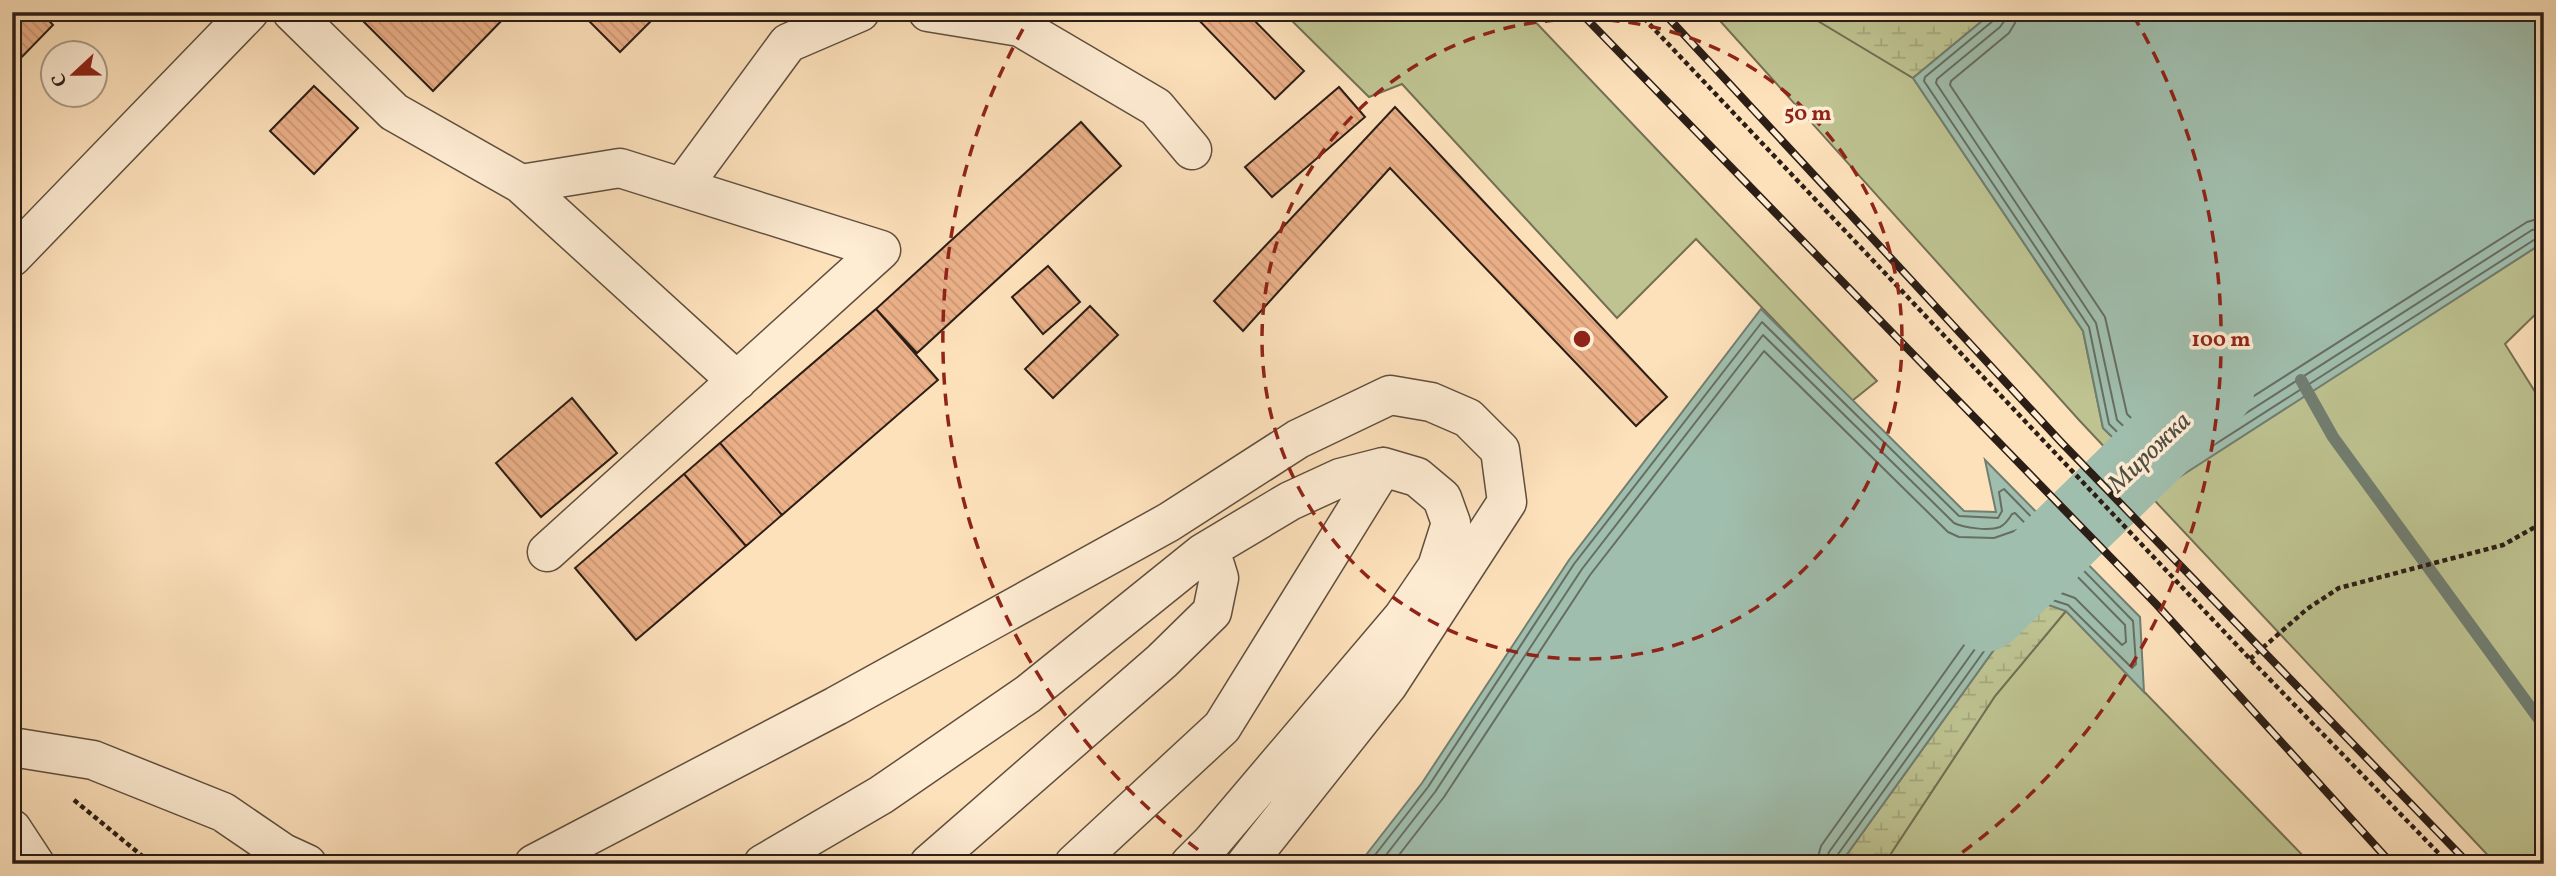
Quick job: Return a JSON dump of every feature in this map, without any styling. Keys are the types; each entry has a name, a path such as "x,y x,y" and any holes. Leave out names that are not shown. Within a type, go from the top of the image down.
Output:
{"street":[{"path":"12,257 249,12"},
{"path":"292,12 394,112 521,184 737,381"},
{"path":"682,187 788,43 860,12"},
{"path":"928,12 1020,27 1156,107 1192,150"},
{"path":"521,184 621,168 881,250 547,552"},
{"path":"534,864 848,699 1169,522 1298,439 1391,395 1431,402 1468,418 1500,450 1507,502 1388,685 1246,864"},
{"path":"1074,864 1222,727 1383,467"},
{"path":"763,864 881,795 1028,694 1203,554 1290,501 1340,478 1383,467 1417,477 1442,498 1451,523 1437,567 1403,617 1211,843 1190,864"},
{"path":"929,864 1163,661 1212,612 1219,578 1215,565 1203,554"},
{"path":"12,747 93,760 223,812 283,853 307,864"},
{"path":"12,829 35,864"}],"path":[{"path":"1638,12 2250,659 2449,864"},
{"path":"2250,659 2307,609 2339,588 2503,545 2544,522"},
{"path":"66,793 152,864"}],"green space":[{"path":"1283,12 1526,12 1877,381 1852,401 1696,239 1617,318 1402,84 1369,97"},
{"path":"1712,12 1805,12 1913,78 2083,331 2103,428 2163,487 2544,242 2544,306 2505,344 2544,406 2544,864 2496,864 2079,420"},
{"path":"1811,12 1993,12 1913,78 1808,15"},
{"path":"2032,599 2066,611 1995,696 1884,864 1840,864 2011,626"},
{"path":"2066,611 2311,864 1884,864 1995,696"}],"water":[{"path":"1993,12 2544,12 2544,242 2164,487 2103,428 2083,331 1913,78"},
{"path":"1761,309 1964,511 1996,512 1985,460 2140,617 2144,692 2066,611 2032,599 1840,864 1359,864 1422,783 1569,560"}],"building":[{"path":"12,12 41,12 53,25 12,67"},
{"path":"372,12 510,12 433,91 363,21"},
{"path":"580,12 660,12 620,52"},
{"path":"1132,12 1147,12 1140,20"},
{"path":"1191,12 1246,12 1304,71 1275,99"},
{"path":"314,86 358,128 314,174 270,131"},
{"path":"1339,87 1365,117 1272,197 1245,167"},
{"path":"1395,107 1667,397 1636,426 1390,168 1243,331 1214,301"},
{"path":"1081,122 1121,166 917,353 876,309"},
{"path":"1048,266 1080,302 1043,334 1012,297"},
{"path":"1090,306 1118,335 1053,398 1025,369"},
{"path":"876,309 938,380 782,515 720,443"},
{"path":"572,398 617,453 541,517 496,463"},
{"path":"720,443 782,515 746,546 684,474"},
{"path":"684,474 746,546 636,640 575,568"}],"waterway":[{"path":"2301,380 2333,437 2544,726"},
{"name":"Мирожка","path":"1986,613 2216,389"}],"railway":[{"path":"1580,12 2157,605 2392,864"},
{"path":"1663,12 2061,442 2469,864"}]}
